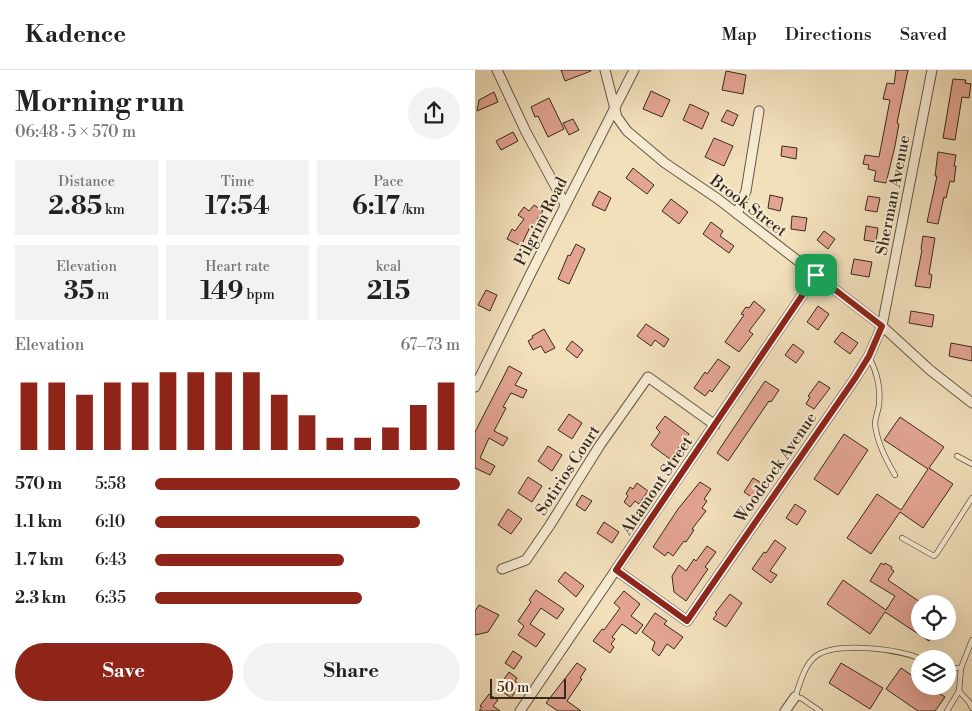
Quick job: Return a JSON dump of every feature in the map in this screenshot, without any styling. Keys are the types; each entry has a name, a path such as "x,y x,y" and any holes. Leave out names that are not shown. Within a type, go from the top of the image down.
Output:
{"street":[{"path":"497,70 526,132 565,204"},
{"name":"Brook Street","path":"605,70 617,117 627,131 665,163 718,199 882,326 930,370 972,403"},
{"name":"Pilgrim Road","path":"475,388 565,204 634,70"},
{"name":"Sherman Avenue","path":"882,326 932,70"},
{"path":"737,214 746,191 759,111"},
{"name":"Altamont Street","path":"520,711 816,275"},
{"name":"Woodcock Avenue","path":"616,570 687,621 850,385 869,356 882,326"},
{"name":"Sotirios Court","path":"502,568 525,560 600,445 648,377 715,425"},
{"path":"785,711 795,697"}],"lane":[{"path":"869,356 876,370 879,383 879,404 875,423 877,433 886,458 895,475"},
{"path":"957,456 972,464"},
{"path":"902,538 933,556 937,553 972,498"},
{"path":"947,711 959,691 961,668 972,640"},
{"path":"820,711 801,698 795,697 807,665 816,656 829,650 855,648 891,650 911,654"},
{"path":"956,668 961,668"},
{"path":"959,691 972,708"}],"building":[{"path":"561,70 591,70 591,71 565,81"},
{"path":"896,70 908,70 897,123 899,124 895,146 886,183 874,181 876,171 868,169 869,165 863,164 865,155 879,157 890,100 883,99 887,83 894,84"},
{"path":"726,71 746,75 743,94 722,90"},
{"path":"953,79 966,80 965,83 971,84 969,98 962,97 955,140 943,138"},
{"path":"651,91 670,100 662,117 643,109"},
{"path":"494,92 498,102 477,111 479,100"},
{"path":"549,98 564,129 548,137 538,116 535,117 531,107"},
{"path":"690,104 709,113 702,129 683,120"},
{"path":"727,110 738,115 733,126 721,121"},
{"path":"573,119 579,130 569,135 563,123"},
{"path":"513,132 518,141 501,150 496,141"},
{"path":"714,138 733,146 724,166 705,157"},
{"path":"782,146 797,148 796,159 781,156"},
{"path":"938,152 956,155 954,166 956,166 954,182 950,181 938,224 927,222 937,176 935,176"},
{"path":"633,168 654,185 647,194 626,178"},
{"path":"599,191 611,198 605,211 592,205"},
{"path":"770,195 783,198 780,211 768,208"},
{"path":"868,196 880,198 877,212 865,210"},
{"path":"671,199 688,212 679,224 662,211"},
{"path":"534,205 543,211 537,219 541,221 536,228 534,226 532,229 530,227 521,246 507,239 512,229 515,231 524,219 518,215 524,207 529,211"},
{"path":"792,216 807,218 805,231 791,229"},
{"path":"711,222 723,231 720,236 734,246 729,253 703,234"},
{"path":"866,226 878,228 876,242 864,240"},
{"path":"824,231 835,239 828,249 817,240"},
{"path":"923,236 935,238 929,274 932,275 930,288 915,286"},
{"path":"576,244 585,249 569,284 558,279 568,255 570,256"},
{"path":"854,259 872,262 869,277 851,274"},
{"path":"486,290 497,295 490,311 478,305"},
{"path":"754,301 765,310 749,331 753,334 739,352 725,342 744,315 741,314"},
{"path":"818,306 829,314 818,330 807,322"},
{"path":"911,311 934,315 932,327 909,323"},
{"path":"646,324 669,339 664,347 655,340 651,346 637,336"},
{"path":"544,329 555,348 545,353 541,346 533,350 528,341 533,338 532,336"},
{"path":"842,332 858,343 850,354 834,342"},
{"path":"572,341 583,350 577,358 566,349"},
{"path":"951,343 972,347 972,361 949,356"},
{"path":"793,344 804,352 796,363 785,355"},
{"path":"718,359 730,367 712,392 710,390 705,396 694,388 705,372 707,374"},
{"path":"509,366 522,373 515,385 527,390 523,398 511,393 503,407 506,408 494,431 508,438 503,446 489,438 480,458 495,466 490,475 475,468 475,432"},
{"path":"765,381 779,390 771,402 769,401 728,461 717,453"},
{"path":"819,381 830,388 814,409 806,404 810,397 808,396"},
{"path":"569,414 582,423 572,439 558,430"},
{"path":"665,416 689,434 670,459 651,445 660,432 656,428"},
{"path":"900,417 944,447 929,468 953,484 923,528 900,512 871,554 847,538 877,494 901,510 928,469 884,440"},
{"path":"844,434 868,450 838,495 814,479"},
{"path":"548,446 562,455 552,471 538,461"},
{"path":"528,477 542,486 532,502 518,493"},
{"path":"753,478 765,485 756,500 744,492"},
{"path":"700,482 711,489 704,499 707,501 702,508 706,511 692,529 694,530 686,542 684,541 673,556 668,552 665,556 653,547 678,509"},
{"path":"637,483 648,491 639,504 635,501 630,507 624,502 628,496 626,494 630,487 633,489"},
{"path":"582,495 592,501 585,511 576,505"},
{"path":"795,504 806,511 797,525 786,518"},
{"path":"508,509 522,519 511,534 498,525"},
{"path":"604,522 619,532 612,543 597,533"},
{"path":"775,540 786,548 770,571 777,575 771,583 752,569"},
{"path":"707,546 716,552 705,567 708,569 686,601 674,592 672,576 679,565 686,571 694,559 696,561"},
{"path":"881,563 892,567 891,569 894,571 888,580 911,596 911,629 885,612 870,634 827,604 843,580 886,610 895,596 870,581"},
{"path":"565,572 584,586 576,597 558,581"},
{"path":"536,590 564,609 557,619 541,608 530,624 545,634 536,647 518,635 524,626 518,621 531,602 529,600"},
{"path":"624,591 640,604 631,616 643,625 636,634 622,624 612,637 615,639 611,644 614,647 610,653 593,641 602,629 604,630 620,608 614,603"},
{"path":"730,594 742,603 726,627 713,619 717,614 715,613"},
{"path":"479,605 499,615 488,632 475,635 475,611"},
{"path":"655,613 667,621 664,624 683,637 674,649 667,644 659,656 652,650 655,642 642,632"},
{"path":"513,651 522,657 514,669 505,663"},
{"path":"577,663 586,669 580,678 582,679 567,701 581,711 558,711 546,703"},
{"path":"841,663 883,688 870,709 829,683"},
{"path":"901,668 911,675 911,695 942,695 945,697 935,711 918,711 886,689"},
{"path":"509,672 517,678 515,681 520,685 511,698 498,688"},
{"path":"489,694 498,700 493,706 500,711 479,711 482,707 480,706"}],"route":[{"path":"816,275 882,326 869,356 856,377 687,621 616,570 816,275"}]}
